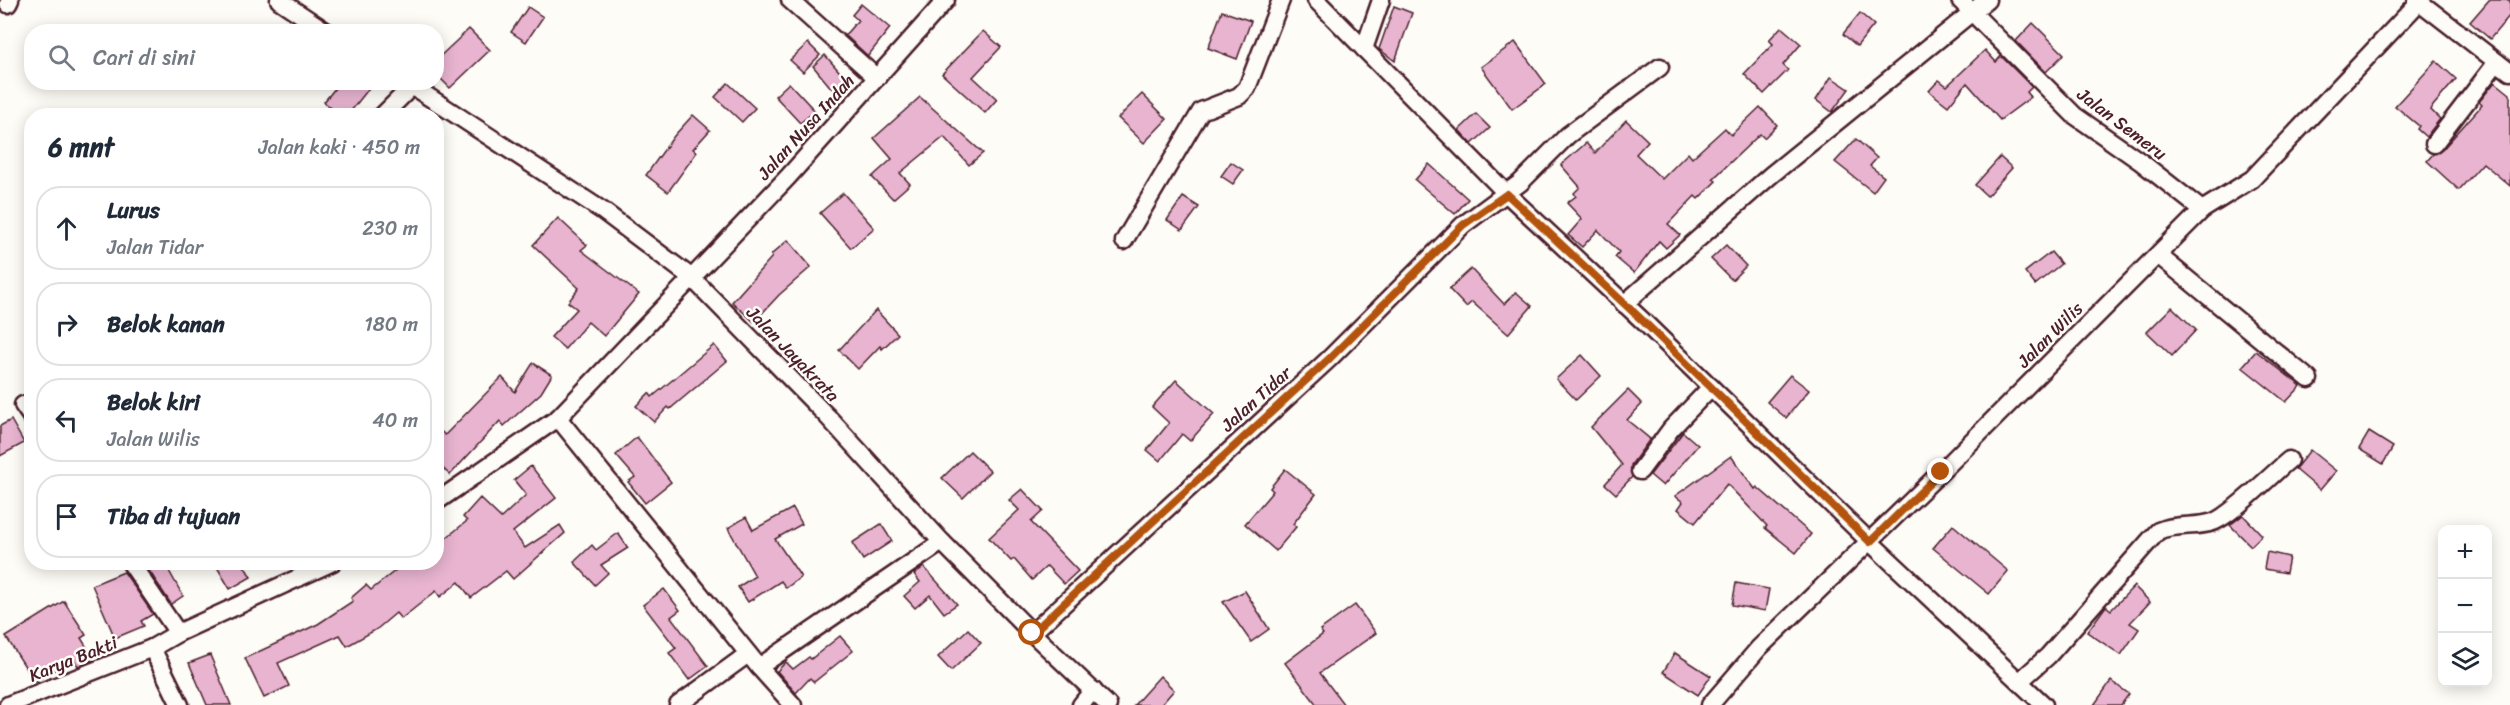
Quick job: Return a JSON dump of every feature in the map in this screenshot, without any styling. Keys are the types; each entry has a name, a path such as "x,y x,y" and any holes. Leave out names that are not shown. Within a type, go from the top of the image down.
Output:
{"street":[{"path":"279,0 315,24"},
{"path":"790,0 877,78"},
{"name":"Jalan Nusa Indah","path":"444,496 558,418 788,177 946,0"},
{"path":"1124,240 1202,111 1239,96 1247,88 1281,0"},
{"path":"1316,0 1507,194 1711,387 1870,542 2044,705"},
{"path":"1364,49 1380,0"},
{"name":"Jalan Semeru","path":"1960,0 2074,116 2141,162 2202,210"},
{"path":"1624,304 1771,175 1987,0"},
{"path":"2419,1 2504,67 2434,144"},
{"name":"Jalan Wilis","path":"1710,705 1759,648 1870,542 2202,210 2252,179 2419,1"},
{"name":"Jalan Tidar","path":"1032,633 1329,359 1463,225 1507,194 1568,135 1660,67"},
{"path":"389,108 404,90"},
{"name":"Jalan Jayakrata","path":"418,90 603,210 692,278 827,416 942,542 1032,633 1108,705"},
{"path":"2158,255 2309,379"},
{"path":"1640,471 1671,429 1711,387"},
{"path":"558,418 748,654 793,705"},
{"path":"2020,681 2049,656 2158,531 2190,524 2205,524 2220,518 2289,460"},
{"path":"759,667 942,542"},
{"path":"135,570 178,633"},
{"name":"Karya Bakti","path":"8,705 152,648 178,633 316,570"},
{"path":"152,648 180,705"},
{"path":"678,705 748,654"},
{"path":"1081,705 1093,690"}],"building":[{"path":"2489,0 2510,0 2510,15 2490,39 2470,22"},
{"path":"861,4 890,28 868,56 845,35 858,20 852,15"},
{"path":"1394,6 1412,13 1395,61 1379,49"},
{"path":"528,7 543,17 526,42 511,32"},
{"path":"1222,11 1251,21 1237,59 1208,48"},
{"path":"1860,13 1874,25 1857,46 1843,34"},
{"path":"2033,23 2064,54 2046,72 2016,41"},
{"path":"1781,27 1801,44 1783,65 1788,70 1764,94 1744,74 1773,44 1769,40"},
{"path":"469,29 490,50 450,88 444,82 444,52"},
{"path":"983,31 1001,47 973,77 997,99 985,113 942,74"},
{"path":"1515,42 1546,84 1512,109 1481,67"},
{"path":"808,43 820,55 803,72 790,60"},
{"path":"1985,50 1996,62 2001,56 2032,87 2027,92 2031,97 2000,120 1967,83 1948,106 1929,91 1939,80 1947,86"},
{"path":"825,55 845,78 832,89 813,66"},
{"path":"2436,61 2456,79 2433,106 2431,110 2440,119 2426,137 2417,129 2419,126 2395,106"},
{"path":"1831,77 1849,89 1832,112 1816,100"},
{"path":"2495,82 2510,94 2510,186 2483,163 2459,190 2427,161 2433,154 2442,150 2482,105 2479,102"},
{"path":"728,83 755,108 742,122 715,97"},
{"path":"789,83 815,111 800,123 775,96"},
{"path":"334,90 368,90 353,108 331,108 324,102"},
{"path":"1142,94 1167,119 1144,143 1118,118"},
{"path":"920,97 983,153 969,165 944,137 900,173 910,184 893,199 872,177 892,159 874,138"},
{"path":"1760,107 1777,125 1764,138 1760,134 1713,179 1716,181 1698,199 1695,196 1668,224 1680,235 1666,248 1659,241 1634,273 1615,257 1619,252 1598,230 1582,247 1568,235 1582,219 1567,203 1576,196 1574,193 1580,187 1561,165 1586,143 1595,153 1626,120 1648,141 1636,154 1662,179 1688,153 1692,158 1725,128 1731,135"},
{"path":"1476,114 1490,128 1472,144 1459,130"},
{"path":"693,115 710,130 693,149 697,152 668,192 646,175 674,136"},
{"path":"1856,139 1877,158 1870,166 1884,177 1873,192 1835,162"},
{"path":"2000,157 2012,168 1987,196 1975,185"},
{"path":"1231,162 1243,170 1233,184 1221,176"},
{"path":"1429,164 1468,199 1455,214 1415,180"},
{"path":"843,193 874,228 851,248 820,213"},
{"path":"1183,197 1199,207 1182,230 1167,220"},
{"path":"558,218 587,245 581,250 639,294 604,336 588,322 565,349 551,337 577,309 568,302 579,288 533,245"},
{"path":"788,240 811,267 779,295 754,322 732,302 772,257 771,255"},
{"path":"1726,245 1746,266 1732,280 1711,259"},
{"path":"2051,252 2061,264 2035,285 2025,272"},
{"path":"1471,269 1504,304 1516,292 1532,306 1508,334 1472,302 1466,307 1449,289"},
{"path":"2172,307 2196,330 2172,356 2147,332"},
{"path":"876,310 898,334 882,349 880,346 858,369 839,350"},
{"path":"714,345 727,361 670,409 668,407 654,422 636,406 649,393 652,397"},
{"path":"2256,351 2301,386 2286,402 2242,367"},
{"path":"1582,355 1601,376 1576,400 1556,379"},
{"path":"533,363 552,375 541,393 504,426 500,421 450,475 444,469 444,434 502,377 515,392"},
{"path":"1790,375 1809,390 1786,418 1767,402"},
{"path":"1176,380 1214,414 1190,441 1182,434 1160,461 1147,450 1169,423 1152,407"},
{"path":"1628,390 1642,404 1627,420 1650,439 1631,465 1632,477 1616,494 1605,484 1622,465 1591,427"},
{"path":"11,420 24,443 0,456 0,426"},
{"path":"1683,432 1698,445 1663,486 1650,475"},
{"path":"2369,432 2393,447 2383,464 2359,449"},
{"path":"637,437 671,482 645,503 628,482 635,477 616,455"},
{"path":"2310,450 2336,471 2320,490 2295,469"},
{"path":"970,451 990,471 963,498 942,478"},
{"path":"1731,456 1755,489 1757,487 1811,534 1796,553 1765,528 1767,526 1727,484 1695,523 1678,509 1683,502 1675,496"},
{"path":"531,466 556,498 513,532 525,548 560,525 565,533 513,579 506,571 471,598 459,582 440,597 436,591 401,619 396,613 377,629 347,646 340,635 278,663 289,686 264,698 245,658 318,624 353,601 351,598 366,585 371,590 396,570 444,570 444,540 467,521 463,517 480,498 501,518 526,495 514,480"},
{"path":"1285,469 1316,494 1293,524 1296,527 1276,551 1245,524 1273,491 1270,488"},
{"path":"1022,489 1043,511 1031,522 1078,571 1064,584 1047,566 1032,580 1014,559 1011,561 989,538 1019,510 1009,500"},
{"path":"793,508 802,524 775,539 801,577 786,588 781,581 748,602 738,587 755,576 728,528 746,517 753,530"},
{"path":"2243,515 2262,535 2251,546 2230,525"},
{"path":"881,524 892,541 863,560 852,543"},
{"path":"1953,525 2008,571 1989,594 1933,548"},
{"path":"618,533 628,548 601,565 608,573 595,585 574,562 592,545 596,550"},
{"path":"2267,552 2289,557 2286,573 2264,569"},
{"path":"924,567 957,604 944,613 930,595 915,608 904,596 920,582 914,574"},
{"path":"149,570 168,570 183,596 171,604"},
{"path":"219,570 247,570 251,577 230,589"},
{"path":"124,572 153,614 141,621 144,626 115,638 92,585"},
{"path":"1736,583 1769,589 1765,611 1732,605"},
{"path":"2134,586 2150,602 2130,623 2139,629 2121,655 2087,632 2106,606 2111,610"},
{"path":"664,589 680,610 671,617 708,666 689,680 669,653 676,648 643,605"},
{"path":"1245,591 1269,629 1251,642 1223,602"},
{"path":"64,601 86,635 81,638 94,659 78,666 73,658 35,682 6,637"},
{"path":"1355,605 1376,633 1320,673 1344,705 1317,705 1285,663 1323,634 1320,630"},
{"path":"968,629 981,643 951,671 938,657"},
{"path":"840,636 853,651 814,682 810,678 796,693 777,671 786,662 793,669 809,657 811,659"},
{"path":"1675,653 1711,676 1698,695 1663,672"},
{"path":"210,655 231,705 207,705 189,663"},
{"path":"1160,676 1174,690 1161,705 1134,705"},
{"path":"2111,681 2129,694 2121,705 2094,705"}],"route":[{"path":"1032,633 1329,359 1463,225 1507,194 1643,321 1870,542 1941,472"}]}
